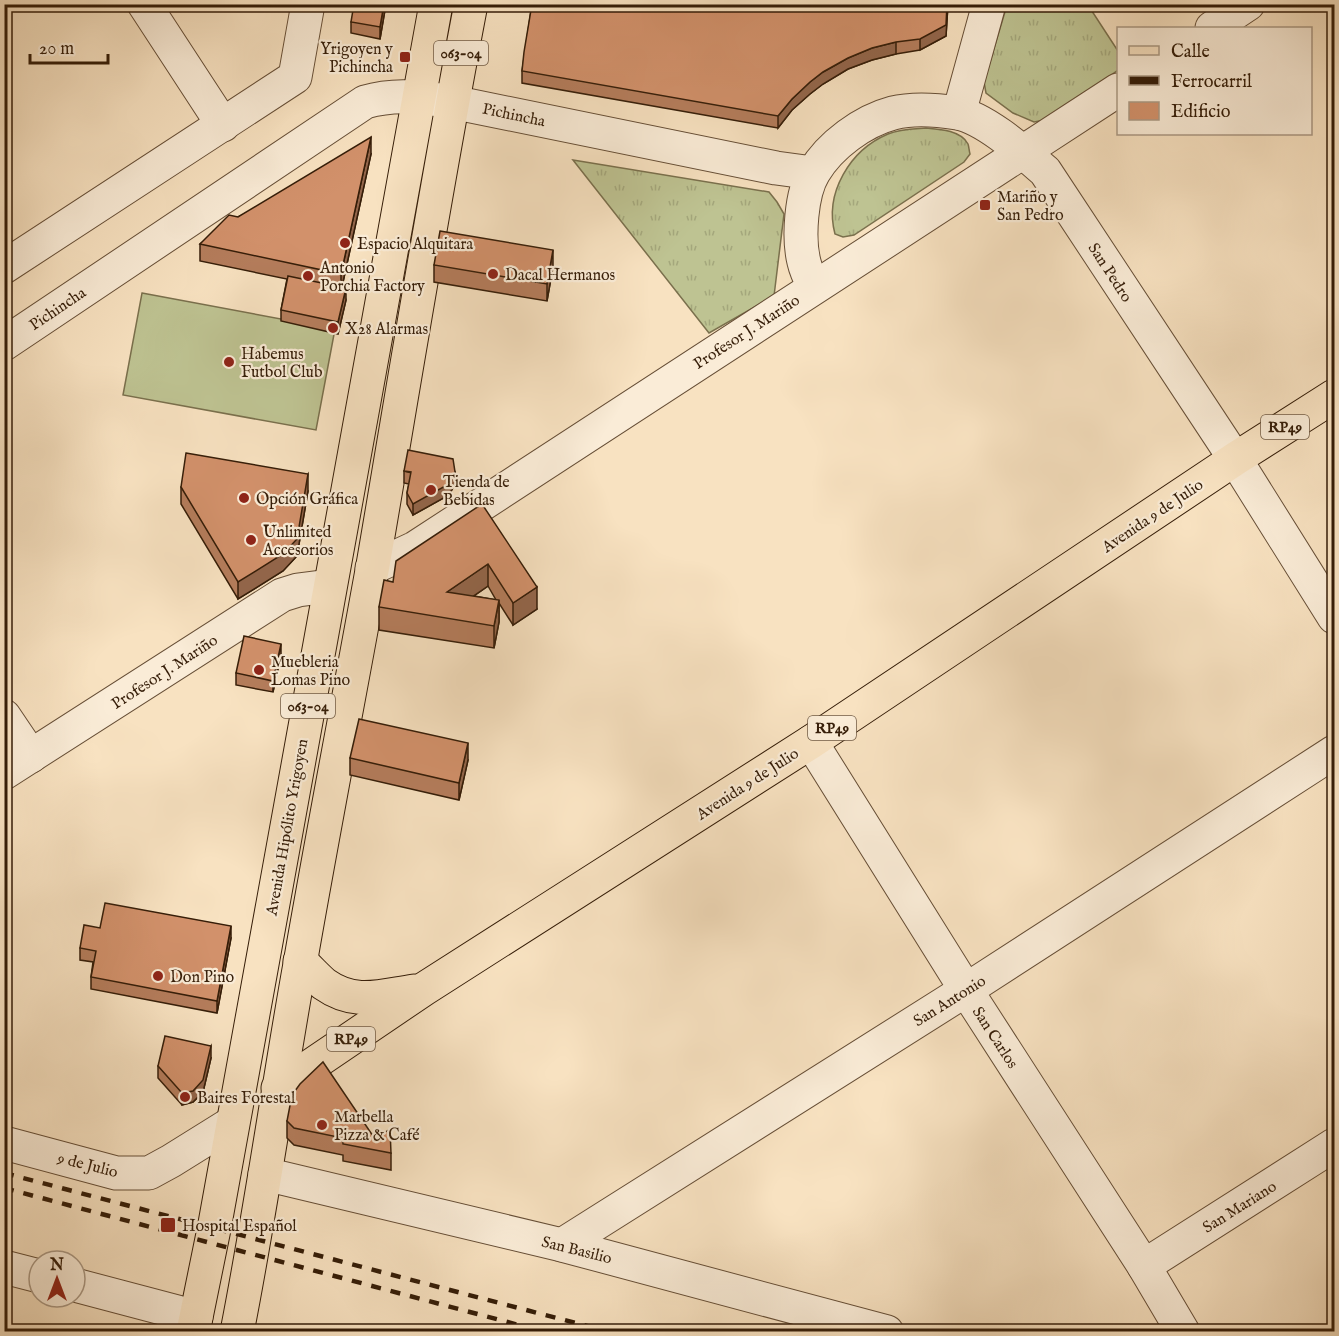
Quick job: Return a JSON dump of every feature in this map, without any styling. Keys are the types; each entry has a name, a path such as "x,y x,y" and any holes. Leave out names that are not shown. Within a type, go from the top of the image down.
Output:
{"main road":[{"name":"Avenida Hipólito Yrigoyen","path":"194,1324 210,1248 436,4"},
{"name":"063-04","path":"237,1332 252,1258 300,961 471,4"},
{"name":"Avenida 9 de Julio","path":"278,1088 424,989 811,742 1235,459 1335,396"},
{"name":"RP49","path":"300,961 324,983 351,997 365,999 424,989"},
{"path":"210,1248 252,1258"}],"street":[{"path":"144,4 223,125"},
{"path":"7,261 295,77 308,4"},
{"path":"814,287 803,260 801,242 803,204 813,173 835,146 853,131 872,121 894,113 924,110 959,113 989,4"},
{"path":"1214,27 1248,4"},
{"name":"Profesor J. Mariño","path":"372,568 415,548 1117,91"},
{"name":"Pichincha","path":"4,344 365,102 382,97 420,96 776,168 813,173"},
{"name":"San Pedro","path":"959,113 997,133 1045,171 1235,459 1335,617"},
{"name":"Profesor J. Mariño","path":"18,764 282,595 298,590 329,586"},
{"path":"4,716 18,764"},
{"name":"San Carlos","path":"811,742 966,990 1144,1266 1183,1332"},
{"name":"San Antonio","path":"562,1245 966,990 1335,752"},
{"name":"9 de Julio","path":"4,1143 116,1173 149,1173 232,1123"},
{"name":"San Mariano","path":"1144,1266 1335,1145"},
{"name":"San Basilio","path":"265,1174 562,1245 887,1332"},
{"path":"4,1267 27,1273"},
{"path":"87,1289 194,1324"}],"green space":[{"path":"1007,5 1088,5 1117,49 1117,71 1050,119 1034,122 1013,113 986,93 984,82"},
{"path":"926,128 955,133 965,139 970,154 964,162 854,235 843,237 835,234 833,203 843,175 852,162 874,141 888,134"},
{"path":"573,160 769,192 784,214 774,296 709,333"},
{"name":"Habemus Futbol Club","path":"142,293 335,329 316,430 123,395"}],"building":[{"path":"354,4 384,4 380,27 351,22"},
{"path":"532,4 947,4 946,25 920,39 872,48 848,58 810,82 778,116 522,71"},
{"path":"371,137 341,274 200,244 229,215 238,217"},
{"path":"440,231 553,250 547,284 434,265"},
{"path":"288,276 346,288 338,322 281,310"},
{"name":"Tienda de Bebidas","path":"408,450 453,459 455,472 449,484 413,504 407,493 411,472 404,471"},
{"path":"186,453 308,474 297,539 283,554 238,582 181,487"},
{"path":"482,504 537,587 513,603 488,564 447,592 499,600 494,626 379,607 384,580 393,582 396,561"},
{"name":"Muebleria Lomas Pino","path":"244,636 281,644 273,681 236,673"},
{"path":"359,719 468,743 459,783 350,758"},
{"name":"Don Pino","path":"105,903 231,926 217,1001 91,977 96,951 80,948 84,925 100,928"},
{"path":"165,1036 211,1046 203,1080 193,1091 182,1093 158,1066"},
{"path":"323,1062 375,1139 390,1129 391,1153 343,1144 343,1138 294,1128 287,1121 292,1095"}],"railway":[{"path":"4,1173 610,1332"},
{"path":"4,1188 545,1332"}],"place":[{"name":"Yrigoyen y Pichincha","path":"405,57"},
{"name":"Mariño y San Pedro","path":"985,205"},
{"name":"Espacio Alquitara","path":"345,243"},
{"name":"Dacal Hermanos","path":"493,274"},
{"name":"Antonio Porchia Factory","path":"308,276"},
{"name":"X28 Alarmas","path":"333,328"},
{"name":"Habemus Futbol Club","path":"229,362"},
{"name":"Tienda de Bebidas","path":"431,490"},
{"name":"Opción Gráfica","path":"244,498"},
{"name":"Unlimited Accesorios","path":"251,540"},
{"name":"Muebleria Lomas Pino","path":"259,670"},
{"name":"Don Pino","path":"158,976"},
{"name":"Baires Forestal","path":"185,1097"},
{"name":"Marbella Pizza & Café","path":"322,1125"},
{"name":"Hospital Español","path":"168,1225"}]}
